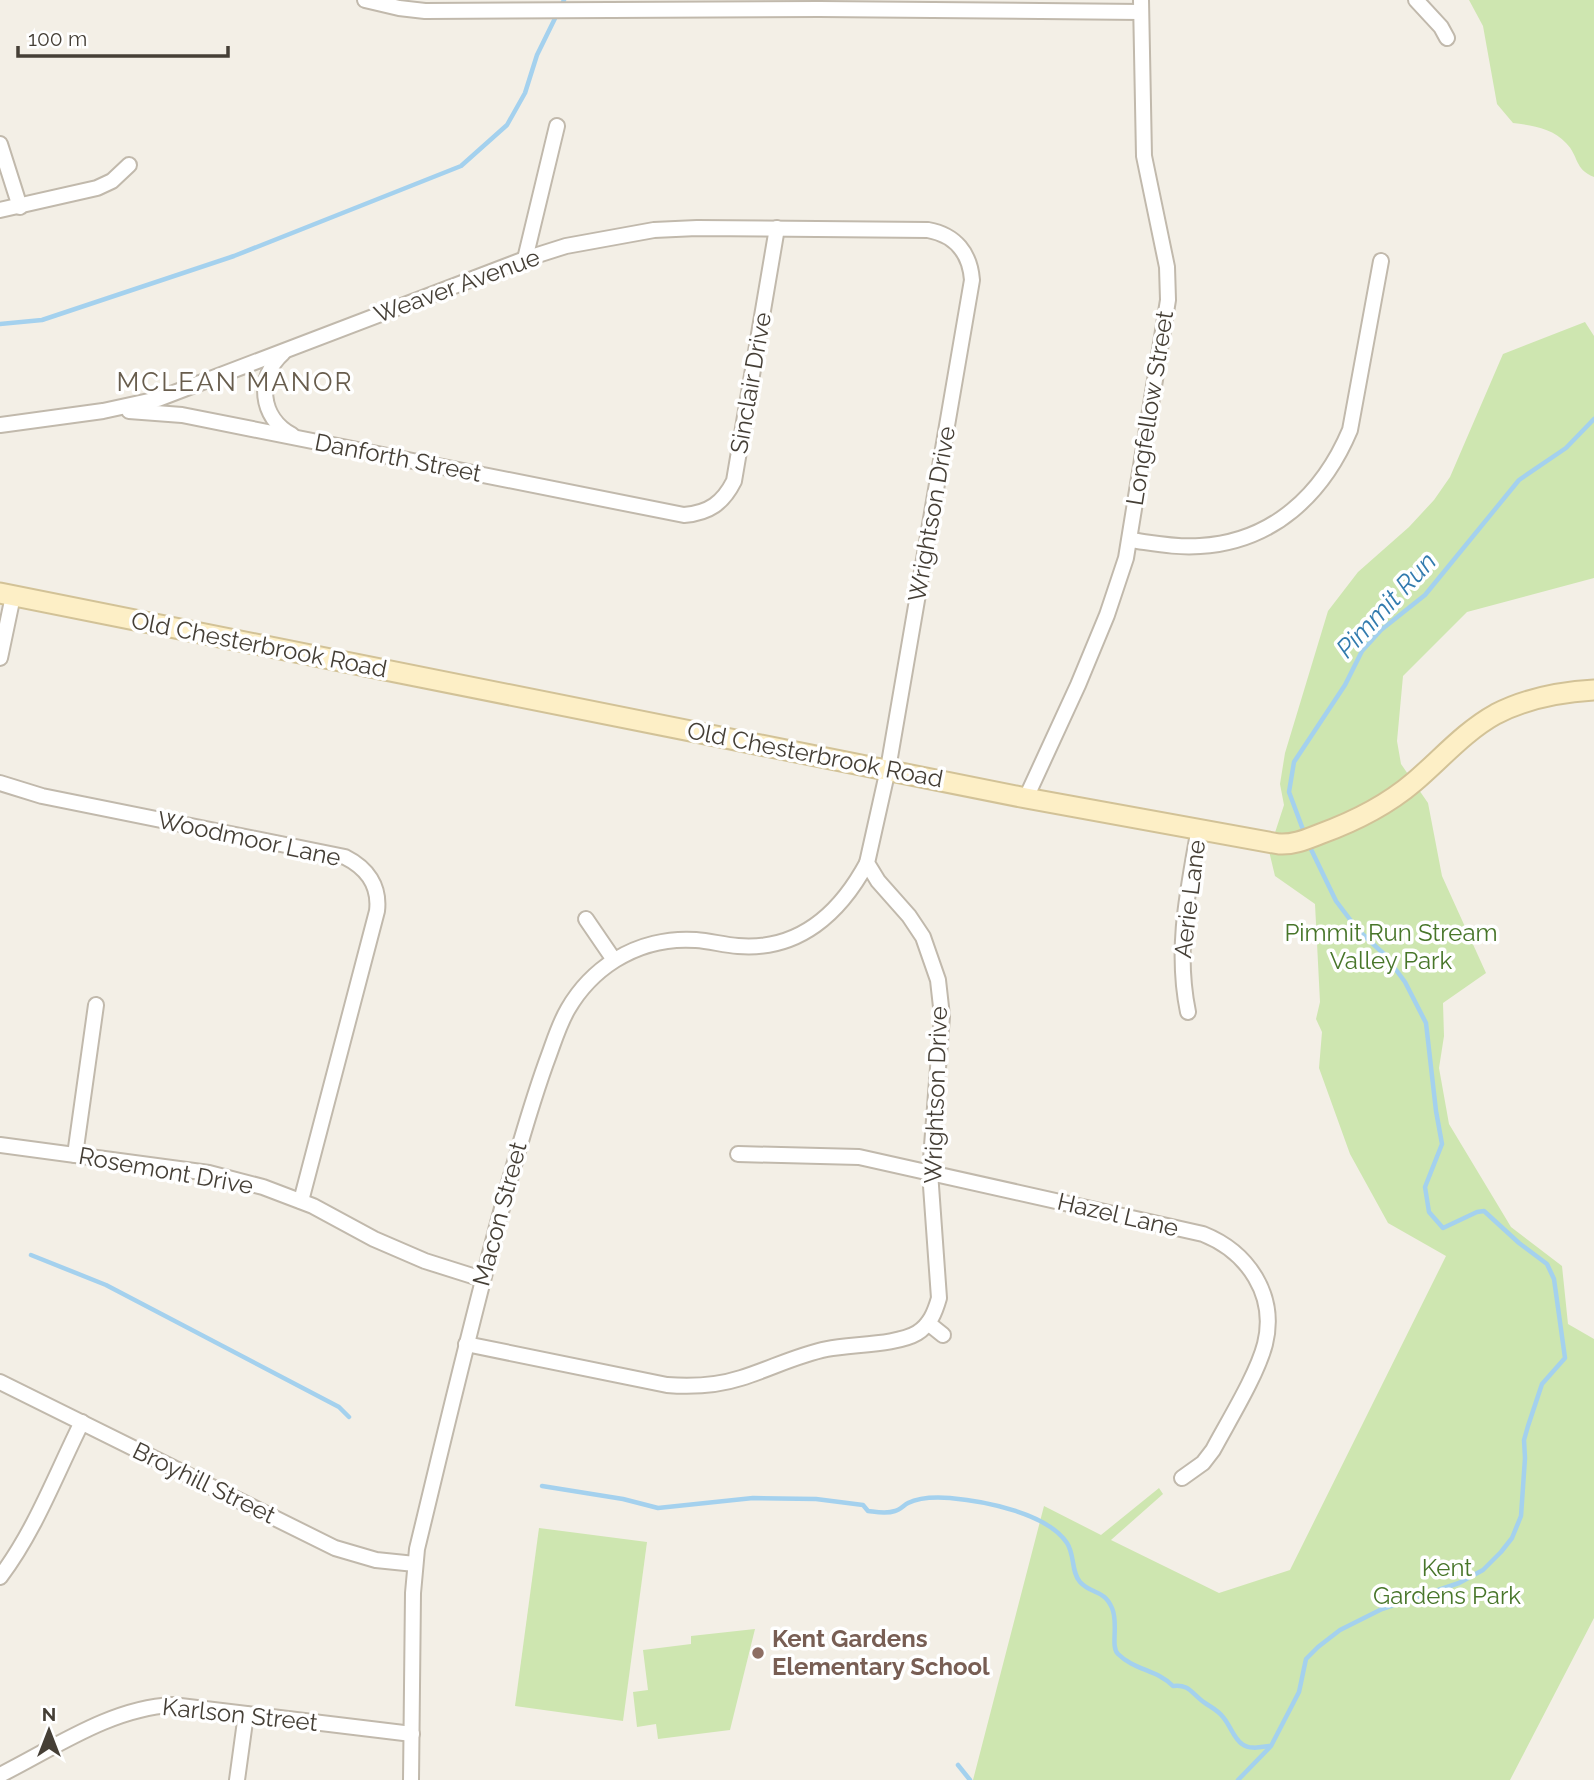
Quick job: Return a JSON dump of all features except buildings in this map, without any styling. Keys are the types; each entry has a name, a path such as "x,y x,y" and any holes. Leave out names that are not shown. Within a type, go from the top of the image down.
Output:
{"street":[{"path":"365,0 399,8 425,10 1141,6"},
{"path":"1416,0 1441,27 1447,38"},
{"name":"Longfellow Street","path":"1026,798 1093,650 1107,615 1130,540 1168,291 1167,267 1144,156 1141,6"},
{"path":"525,259 556,126"},
{"path":"0,144 20,207"},
{"path":"0,210 97,188 112,181 129,165"},
{"name":"Weaver Avenue","path":"0,425 103,411 158,399 525,259 578,244 654,230 697,228 928,230"},
{"name":"Sinclair Drive","path":"692,514 710,510 720,502 734,481 777,228"},
{"name":"Wrightson Drive","path":"928,230 948,236 958,244 971,267 972,280 888,769 867,863 923,937 939,980 942,1016 930,1172 939,1298 936,1311 928,1323"},
{"path":"1130,540 1178,547 1225,543 1249,536 1271,525 1293,511 1312,494 1340,453 1350,430 1381,261"},
{"path":"287,350 270,370 265,395 274,421 283,430 299,438"},
{"name":"Danforth Street","path":"103,411 182,415 684,515 692,514"},
{"path":"0,658 6,595"},
{"name":"Old Chesterbrook Road","path":"6,595 1026,798 1291,845 1328,831 1385,803 1413,783 1474,729 1496,715 1549,694 1594,690"},
{"name":"Woodmoor Lane","path":"0,783 42,796 345,856 366,870 377,894 377,911 300,1201"},
{"name":"Aerie Lane","path":"1188,1012 1181,961 1182,933 1199,828"},
{"name":"Macon Street","path":"411,1780 415,1564 482,1279 533,1101 559,1027 579,993 596,974 614,960 651,944 673,940 693,939 738,946 760,946 782,941 810,929 835,910 848,895 867,863"},
{"path":"586,919 614,960"},
{"path":"75,1155 96,1004"},
{"name":"Rosemont Drive","path":"0,1145 217,1175 263,1187 300,1201 396,1249 482,1279"},
{"name":"Hazel Lane","path":"738,1154 859,1157 1203,1234 1226,1245 1245,1261 1263,1294 1267,1319 1265,1345 1213,1450 1203,1463 1182,1478"},
{"path":"466,1343 667,1385 692,1387 740,1378 793,1358 827,1349 905,1338 918,1333 928,1323 943,1335"},
{"name":"Broyhill Street","path":"0,1382 335,1548 376,1560 415,1564"},
{"path":"0,1577 12,1562 29,1531 82,1422"},
{"name":"Karlson Street","path":"0,1775 131,1711 173,1705 412,1734"},
{"path":"237,1780 246,1714"}],"green space":[{"path":"1469,0 1594,0 1594,177 1583,170 1561,138 1541,128 1513,123 1497,104 1483,26"},
{"path":"1585,322 1594,336 1594,578 1467,612 1403,676 1397,741 1401,764 1428,803 1442,876 1486,973 1443,1003 1444,1036 1439,1068 1449,1124 1511,1227 1562,1266 1568,1324 1594,1339 1594,1618 1510,1780 973,1780 1044,1506 1101,1535 1159,1488 1163,1494 1111,1540 1219,1593 1290,1570 1446,1256 1388,1223 1350,1154 1319,1068 1322,1032 1316,1019 1320,1002 1315,904 1275,876 1269,851 1284,805 1280,784 1285,753 1328,611 1358,572 1409,527 1434,500 1450,477 1503,354"},
{"path":"539,1528 647,1542 623,1721 515,1706"},
{"path":"755,1629 730,1730 658,1739 656,1724 637,1727 633,1692 648,1690 643,1650 691,1644 691,1636"}],"waterway":[{"path":"0,324 42,320 234,256 461,166 507,125 525,93 537,55 564,0"},
{"name":"Pimmit Run","path":"1305,835 1289,792 1294,762 1345,685 1362,651 1381,630 1425,595 1519,480 1566,448 1594,419"},
{"name":"Pimmit Run","path":"1238,1780 1271,1746 1299,1692 1306,1659 1318,1647 1340,1630 1382,1609 1459,1583 1483,1570 1512,1538 1521,1516 1524,1440 1528,1426 1542,1384 1565,1358 1554,1279 1547,1264 1484,1211 1443,1228 1429,1212 1425,1187 1442,1144 1426,1023 1405,982 1385,955 1358,930 1336,901 1308,843"},
{"path":"31,1255 106,1285 339,1407 349,1417"},
{"path":"542,1486 623,1499 658,1508 753,1498 816,1499 863,1505 868,1511 885,1513 918,1500 940,1498 980,1502 1014,1510 1045,1524 1067,1543 1077,1578 1084,1586 1102,1595 1112,1608 1118,1654 1131,1664 1160,1676 1173,1686 1189,1689 1221,1714 1237,1739 1245,1746 1269,1746"},
{"path":"958,1765 970,1780"}],"place":[{"name":"Kent Gardens Elementary School","path":"758,1653"}],"district":[{"name":"MCLEAN MANOR","path":"235,382"}],"park label":[{"name":"Pimmit Run Stream Valley Park","path":"1391,947"},
{"name":"Kent Gardens Park","path":"1447,1582"}]}
